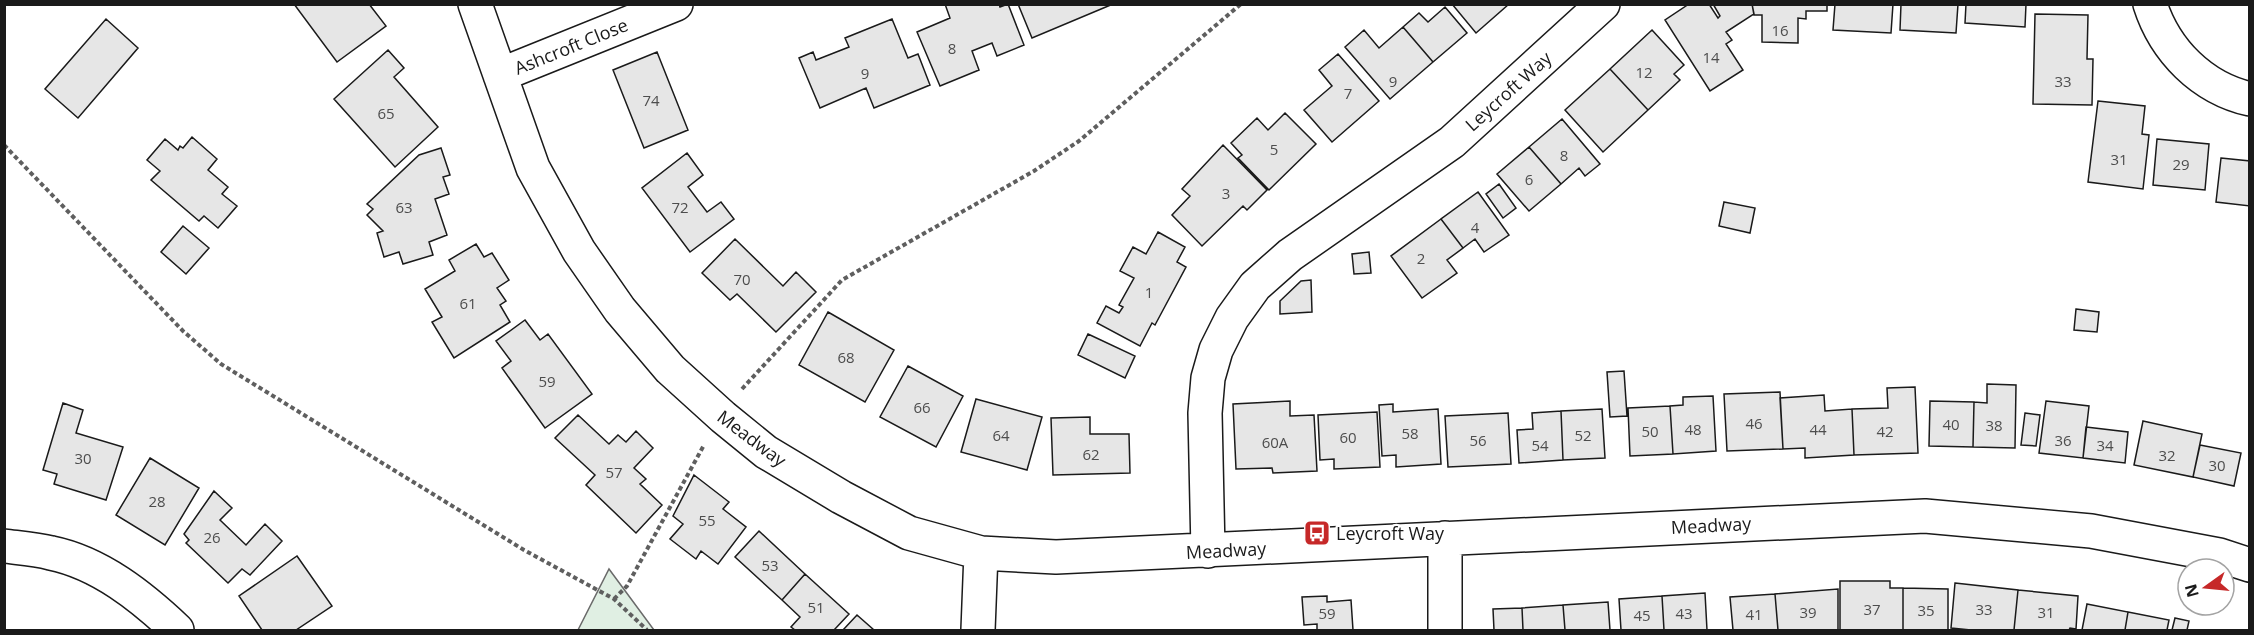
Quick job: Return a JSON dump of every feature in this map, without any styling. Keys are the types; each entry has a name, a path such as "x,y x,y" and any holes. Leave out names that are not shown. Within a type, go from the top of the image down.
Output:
{"street":[{"name":"Meadway","path":"475,4 533,168 579,251 620,310 670,369 766,452 841,497 909,533 981,553 1056,557 1925,516 2091,531 2219,555 2250,565"},
{"name":"Ashcroft Close","path":"500,75 676,4"},
{"name":"Leycroft Way","path":"1208,551 1204,413 1208,378 1216,350 1232,318 1255,286 1290,255 1452,142 1603,4"},
{"path":"2150,4 2167,41 2191,70 2214,87 2250,99"},
{"path":"1444,538 1445,630"},
{"path":"4,546 52,553 94,569 144,600 177,630"},
{"path":"978,630 981,553"}],"path":[{"path":"614,599 627,586 709,436 741,390 842,280 1034,171 1079,141 1241,4"},
{"path":"4,145 183,331 221,364 524,550 614,599 647,630"}],"green space":[{"path":"609,569 654,630 578,630"}],"building":[{"path":"294,4 369,4 386,26 337,62"},
{"path":"945,4 999,4 1000,7 1008,4 1024,45 997,56 992,43 972,51 979,70 940,86 917,32 950,18"},
{"path":"1018,4 1113,4 1032,38"},
{"path":"1452,4 1509,4 1476,33"},
{"path":"1689,4 1709,4 1718,18 1720,16 1713,4 1752,4 1754,14 1726,32 1732,40 1726,44 1743,70 1710,91 1665,20"},
{"path":"1752,4 1827,4 1827,11 1806,11 1806,19 1798,18 1798,43 1762,42 1762,15 1754,15"},
{"path":"1835,4 1893,4 1891,33 1833,30"},
{"path":"1901,4 1958,4 1956,33 1900,30"},
{"path":"1966,4 2026,4 2025,27 1965,23"},
{"path":"1445,7 1467,33 1433,62 1403,27 1419,13 1428,22"},
{"path":"2035,14 2088,15 2087,59 2093,59 2092,105 2033,104"},
{"path":"106,19 138,48 78,118 45,89"},
{"path":"892,19 908,58 918,54 930,85 874,108 866,88 820,108 799,58 813,52 816,60 849,47 845,38"},
{"path":"1403,27 1433,62 1390,99 1345,47 1364,30 1379,48"},
{"path":"1652,30 1684,65 1674,74 1680,80 1648,110 1610,69"},
{"path":"388,50 404,68 394,77 438,127 395,167 334,99"},
{"path":"657,52 688,130 644,148 613,70"},
{"path":"1338,54 1379,101 1332,142 1304,110 1332,86 1319,70"},
{"path":"1610,69 1648,110 1603,152 1565,110"},
{"path":"2098,101 2145,106 2142,134 2149,135 2143,189 2088,182"},
{"path":"1285,113 1316,144 1269,190 1238,158 1242,155 1231,143 1257,118 1268,130"},
{"path":"1562,119 1600,164 1585,176 1579,168 1561,184 1529,147"},
{"path":"192,137 217,159 208,170 228,187 222,194 237,206 218,228 204,216 199,221 151,180 160,171 147,160 165,139 178,150 180,146 183,148"},
{"path":"2157,139 2209,144 2205,190 2153,185"},
{"path":"1223,145 1267,190 1247,210 1243,206 1202,246 1172,215 1190,196 1182,189"},
{"path":"1529,147 1561,184 1529,211 1497,174"},
{"path":"441,148 450,175 443,177 449,194 435,199 447,235 429,242 433,255 403,264 399,252 384,257 377,233 383,231 367,215 373,209 367,204 419,155"},
{"path":"687,153 703,175 688,187 707,212 721,202 734,219 690,252 642,188"},
{"path":"2221,158 2250,161 2250,206 2216,202"},
{"path":"1499,184 1516,208 1503,218 1486,194"},
{"path":"1478,192 1509,235 1484,252 1475,239 1463,248 1441,219"},
{"path":"1724,202 1755,208 1750,233 1719,226"},
{"path":"1441,219 1463,248 1447,260 1457,273 1422,298 1391,256"},
{"path":"183,226 209,248 186,274 161,252"},
{"path":"1158,232 1185,247 1177,262 1186,267 1155,325 1152,323 1140,346 1097,323 1106,306 1119,313 1123,307 1119,305 1134,278 1120,271 1133,247 1146,254"},
{"path":"735,239 783,286 796,272 816,292 776,332 737,294 730,300 702,273"},
{"path":"476,244 484,257 492,253 509,280 497,288 506,301 500,305 510,322 454,358 432,322 442,317 425,289 455,271 449,260"},
{"path":"1369,252 1371,273 1354,274 1352,254"},
{"path":"1311,280 1312,312 1280,314 1280,301 1301,281"},
{"path":"2076,309 2099,312 2097,332 2074,330"},
{"path":"828,312 894,350 865,402 799,365"},
{"path":"525,320 540,340 548,334 592,394 545,428 502,368 511,361 496,341"},
{"path":"1088,334 1135,356 1125,378 1078,355"},
{"path":"908,366 963,396 936,447 880,417"},
{"path":"1624,371 1627,416 1610,417 1607,372"},
{"path":"1987,384 2016,385 2015,448 1973,447 1974,402 1987,403"},
{"path":"1915,387 1918,453 1854,455 1852,409 1888,408 1887,388"},
{"path":"1780,392 1783,449 1727,451 1724,394"},
{"path":"1824,395 1825,411 1852,409 1854,455 1805,458 1805,448 1783,449 1780,398"},
{"path":"1713,396 1716,451 1673,454 1670,406 1683,405 1683,397"},
{"path":"976,399 1042,417 1027,470 961,452"},
{"path":"1290,401 1290,416 1314,415 1317,471 1273,473 1272,468 1236,469 1233,404"},
{"path":"1930,401 1974,402 1973,447 1929,446"},
{"path":"2046,401 2089,406 2083,458 2039,453"},
{"path":"63,403 83,410 76,433 123,447 106,500 54,484 57,474 43,470"},
{"path":"1393,404 1393,412 1438,409 1441,464 1396,467 1396,455 1382,456 1379,405"},
{"path":"1670,406 1673,454 1630,456 1628,408"},
{"path":"1602,409 1605,458 1563,460 1561,411"},
{"path":"1561,411 1563,460 1519,463 1517,430 1533,429 1532,413"},
{"path":"1377,412 1380,467 1334,469 1334,459 1320,460 1318,415"},
{"path":"1508,413 1511,464 1448,467 1445,416"},
{"path":"2025,413 2040,415 2036,446 2021,445"},
{"path":"578,415 609,444 618,435 626,442 636,431 653,448 634,468 646,479 640,484 662,505 636,533 586,485 595,475 555,438"},
{"path":"1090,417 1090,434 1129,434 1130,473 1053,475 1051,418"},
{"path":"2143,421 2202,434 2193,477 2134,465"},
{"path":"2086,427 2128,432 2125,463 2083,458"},
{"path":"2200,445 2241,453 2234,486 2193,477"},
{"path":"150,458 199,488 165,545 116,515"},
{"path":"694,475 729,502 723,509 746,527 718,564 701,551 696,559 670,539 683,524 673,516"},
{"path":"214,491 232,508 220,520 246,545 265,524 282,541 250,575 242,569 228,583 186,543 189,540 184,534"},
{"path":"759,531 805,574 782,600 735,557"},
{"path":"297,556 332,606 296,630 262,630 239,596"},
{"path":"805,574 849,614 834,630 795,630 791,627 800,617 782,600"},
{"path":"1840,581 1890,581 1890,588 1903,588 1903,630 1840,630"},
{"path":"1955,583 2018,590 2014,630 1951,628"},
{"path":"1903,588 1948,589 1948,630 1903,630"},
{"path":"1838,589 1838,630 1778,630 1775,594"},
{"path":"2018,590 2078,596 2076,629 2014,630"},
{"path":"1705,593 1707,630 1664,630 1662,596"},
{"path":"1775,594 1778,630 1733,630 1730,597"},
{"path":"1327,596 1327,602 1351,600 1353,630 1317,630 1317,624 1304,625 1302,597"},
{"path":"1662,596 1664,630 1621,630 1619,599"},
{"path":"1608,602 1610,630 1565,630 1563,605"},
{"path":"2087,604 2128,612 2125,630 2082,630"},
{"path":"1563,605 1565,630 1523,630 1522,608"},
{"path":"1522,608 1523,630 1494,630 1493,609"},
{"path":"2128,612 2169,620 2167,630 2125,630"},
{"path":"857,615 874,630 843,630"},
{"path":"2175,618 2189,621 2187,630 2172,630"}],"place":[{"name":"Leycroft Way","path":"1317,533"}]}
